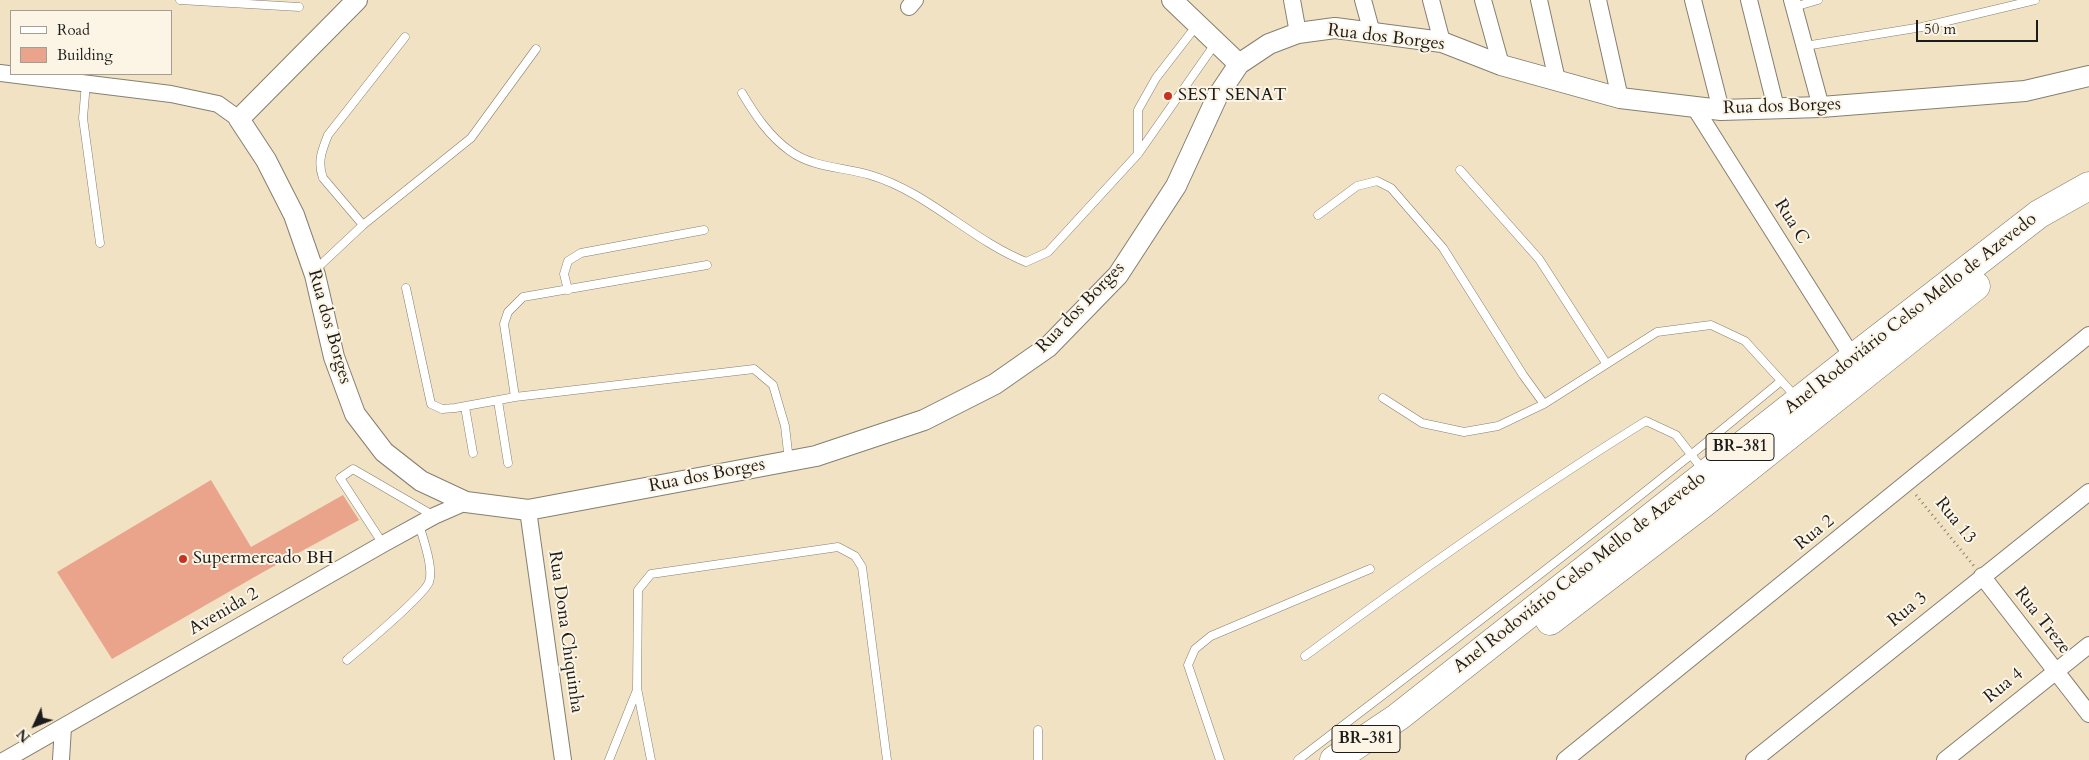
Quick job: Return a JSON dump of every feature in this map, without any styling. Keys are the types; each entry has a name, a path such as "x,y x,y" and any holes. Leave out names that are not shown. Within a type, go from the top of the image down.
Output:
{"highway":[{"name":"Anel Rodoviário Celso Mello de Azevedo","path":"1334,760 1398,717 1790,390 1853,358 2039,214 2089,186"},
{"name":"Anel Rodoviário Celso Mello de Azevedo","path":"1366,760 1704,503 2043,233 2089,205"}],"street":[{"path":"239,119 357,0"},
{"path":"1172,0 1239,64"},
{"path":"1292,0 1298,33"},
{"path":"1363,0 1372,33"},
{"path":"1431,0 1442,42"},
{"path":"1484,0 1500,65"},
{"path":"1539,0 1557,80"},
{"path":"1598,0 1620,98"},
{"path":"1693,0 1721,110"},
{"path":"1749,0 1776,108"},
{"path":"1793,3 1821,107"},
{"name":"Rua dos Borges","path":"17,75 171,94 218,104 239,119 266,160 294,215 314,271 334,358 355,414 384,452 421,481 466,502 528,510 816,456 924,420 995,384 1048,347 1118,275 1176,186 1217,97 1239,64 1269,44 1298,33 1335,28 1442,42 1500,65 1620,98 1721,110 1821,107 2024,91 2089,76"},
{"name":"Rua C","path":"1695,108 1853,358"},
{"name":"Rua 2","path":"1565,760 2089,335"},
{"name":"Rua 3","path":"1754,760 2089,492"},
{"name":"Avenida 2","path":"5,760 383,544 434,516 466,502"},
{"name":"Rua Dona Chiquinha","path":"528,510 563,760"},
{"name":"Rua Treze","path":"1982,576 2089,714"},
{"name":"Rua 4","path":"1945,760 2055,670 2089,645"},
{"path":"61,760 63,727"}],"lane":[{"path":"180,0 299,7"},
{"path":"1793,3 1818,0"},
{"path":"1805,46 1922,27 2035,0"},
{"path":"1138,154 1138,110 1156,78 1197,24"},
{"path":"363,226 323,178 319,168 321,152 328,135 405,37"},
{"path":"742,93 758,121 790,152 810,162 871,175 913,194 1006,254 1026,262 1048,252 1138,154 1217,43"},
{"path":"314,271 363,226 471,138 536,49"},
{"path":"86,83 83,118 100,243"},
{"path":"1460,170 1539,259 1606,363"},
{"path":"1318,215 1357,186 1377,181 1391,188 1443,248 1523,375 1544,404"},
{"path":"568,290 564,274 568,261 582,253 704,230"},
{"path":"515,397 504,324 508,312 524,297 707,265"},
{"path":"406,288 431,404 442,409 515,397 754,369 773,385 785,426 789,461"},
{"path":"1384,398 1422,423 1464,432 1498,426 1544,404 1657,332 1711,325 1745,341 1790,390"},
{"path":"498,401 508,463"},
{"path":"466,406 473,453"},
{"path":"1298,760 1475,626 1699,464 1676,435 1646,421 1589,456 1502,514 1305,656"},
{"path":"383,544 340,478 353,469 434,516"},
{"path":"347,660 418,596 429,582 429,564 419,524"},
{"path":"651,760 637,688 638,590 652,574 838,547 855,556 862,567 887,760"},
{"path":"1220,760 1188,665 1195,649 1211,636 1370,569"},
{"path":"609,760 637,688"},
{"path":"1038,730 1038,760"}],"path":[{"name":"Rua 13","path":"1906,484 1982,576"}],"building":[{"name":"Supermercado BH","path":"211,480 251,547 343,495 359,520 265,571 112,659 57,572"}],"place":[{"name":"SEST SENAT","path":"1168,96"},
{"name":"Supermercado BH","path":"183,559"}]}
